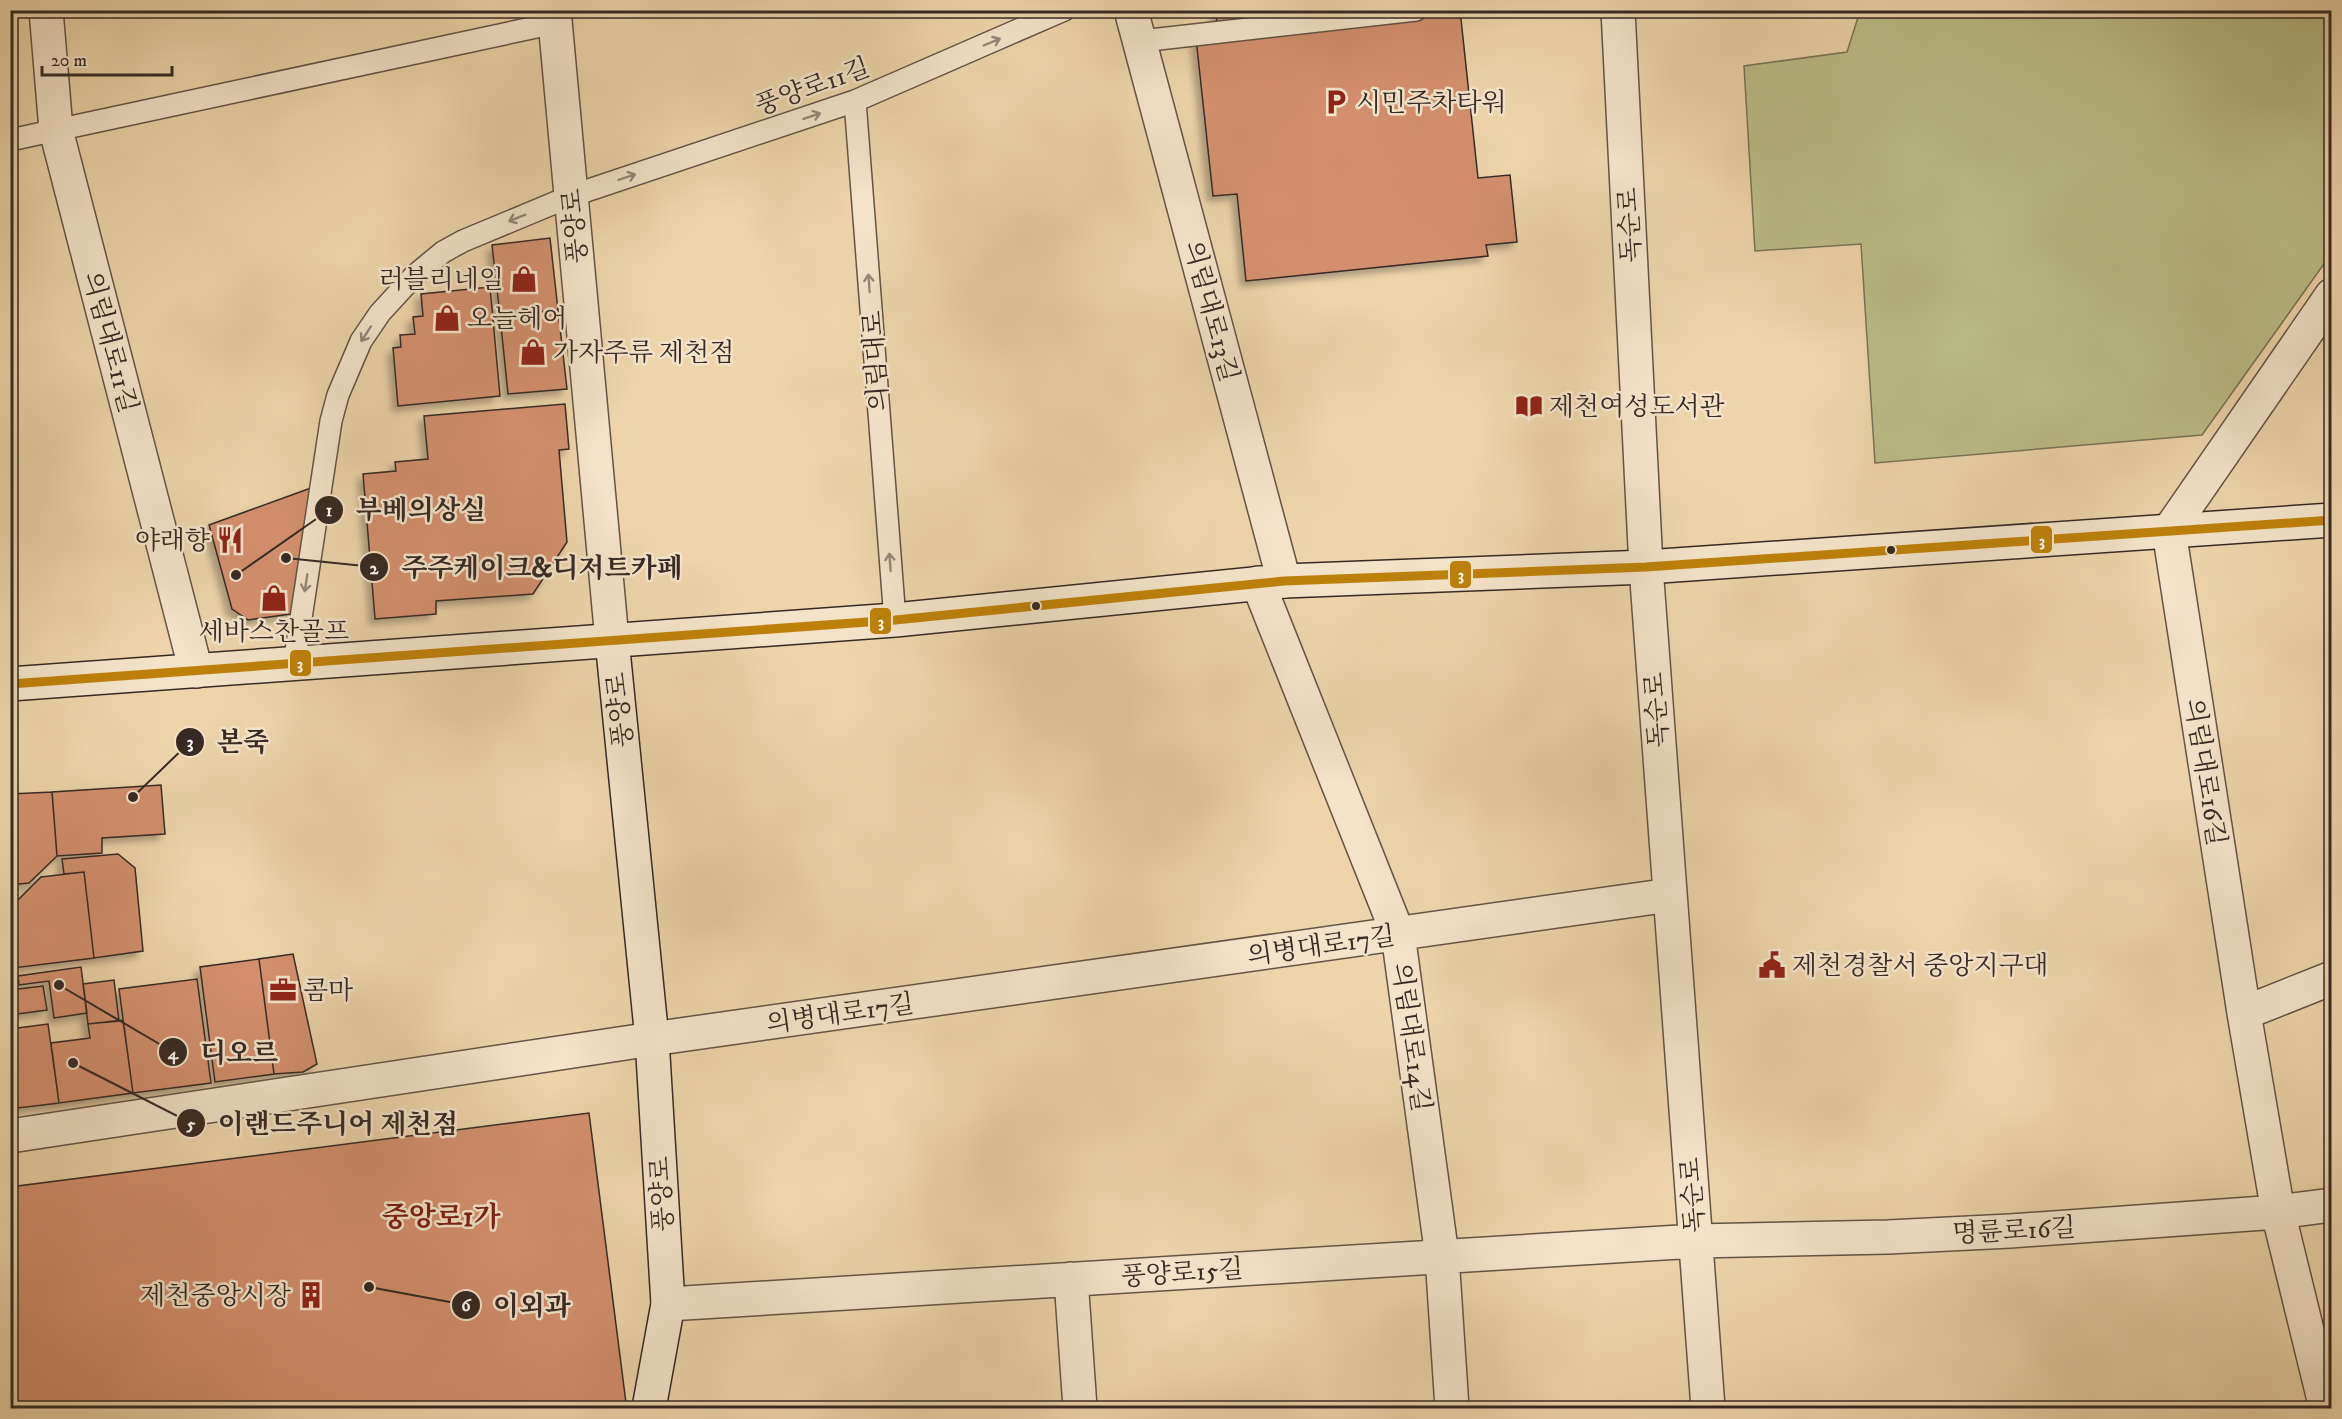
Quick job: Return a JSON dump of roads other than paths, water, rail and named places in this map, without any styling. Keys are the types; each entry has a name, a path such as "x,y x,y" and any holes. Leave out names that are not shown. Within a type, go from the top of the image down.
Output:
{"street":[{"name":"의림대로11길","path":"45,10 56,130 196,671"},
{"name":"독순로","path":"1618,10 1646,567 1708,1408"},
{"name":"풍양로","path":"554,17 652,1039 668,1304 649,1408"},
{"name":"의림대로13길","path":"1136,26 1271,582"},
{"path":"2169,531 2331,295"},
{"path":"10,684 895,620 1271,582 1646,567 2331,520"},
{"name":"의림대로16길","path":"2169,531 2244,1013 2278,1212 2326,1408"},
{"name":"의림대로14길","path":"1271,582 1398,934 1442,1256 1452,1408"},
{"name":"의병대로17길","path":"10,1136 652,1039 1670,895"},
{"path":"2244,1013 2331,978"},
{"name":"명륜로16길","path":"1696,1241 1977,1233 2278,1212 2331,1205"},
{"name":"풍양로15길","path":"668,1304 1696,1241"},
{"path":"1071,1279 1080,1408"}],"lane":[{"name":"풍양로11길","path":"294,664 331,421 338,395 361,341 380,313 414,276 442,252 571,196 855,101 1064,10"},
{"name":"의림대로13길","path":"1136,26 1416,10"},
{"path":"10,140 554,17"},
{"name":"의림대로","path":"855,101 895,620"}],"place":[{"name":"시민주차타워","path":"1336,102"},
{"name":"러블리네일","path":"524,279"},
{"name":"오늘헤어","path":"447,318"},
{"name":"가자주류 제천점","path":"533,352"},
{"name":"제천여성도서관","path":"1529,406"},
{"name":"야래향","path":"230,540"},
{"name":"주주케이크&디저트카페","path":"286,558"},
{"name":"부베의상실","path":"236,575"},
{"name":"세바스찬골프","path":"274,598"},
{"name":"본죽","path":"133,797"},
{"name":"제천경찰서 중앙지구대","path":"1772,965"},
{"name":"디오르","path":"59,985"},
{"name":"콤마","path":"283,990"},
{"name":"이랜드주니어 제천점","path":"73,1063"},
{"name":"이외과","path":"369,1287"},
{"name":"제천중앙시장","path":"311,1295"}],"district":[{"name":"중앙로1가","path":"441,1216"}]}
